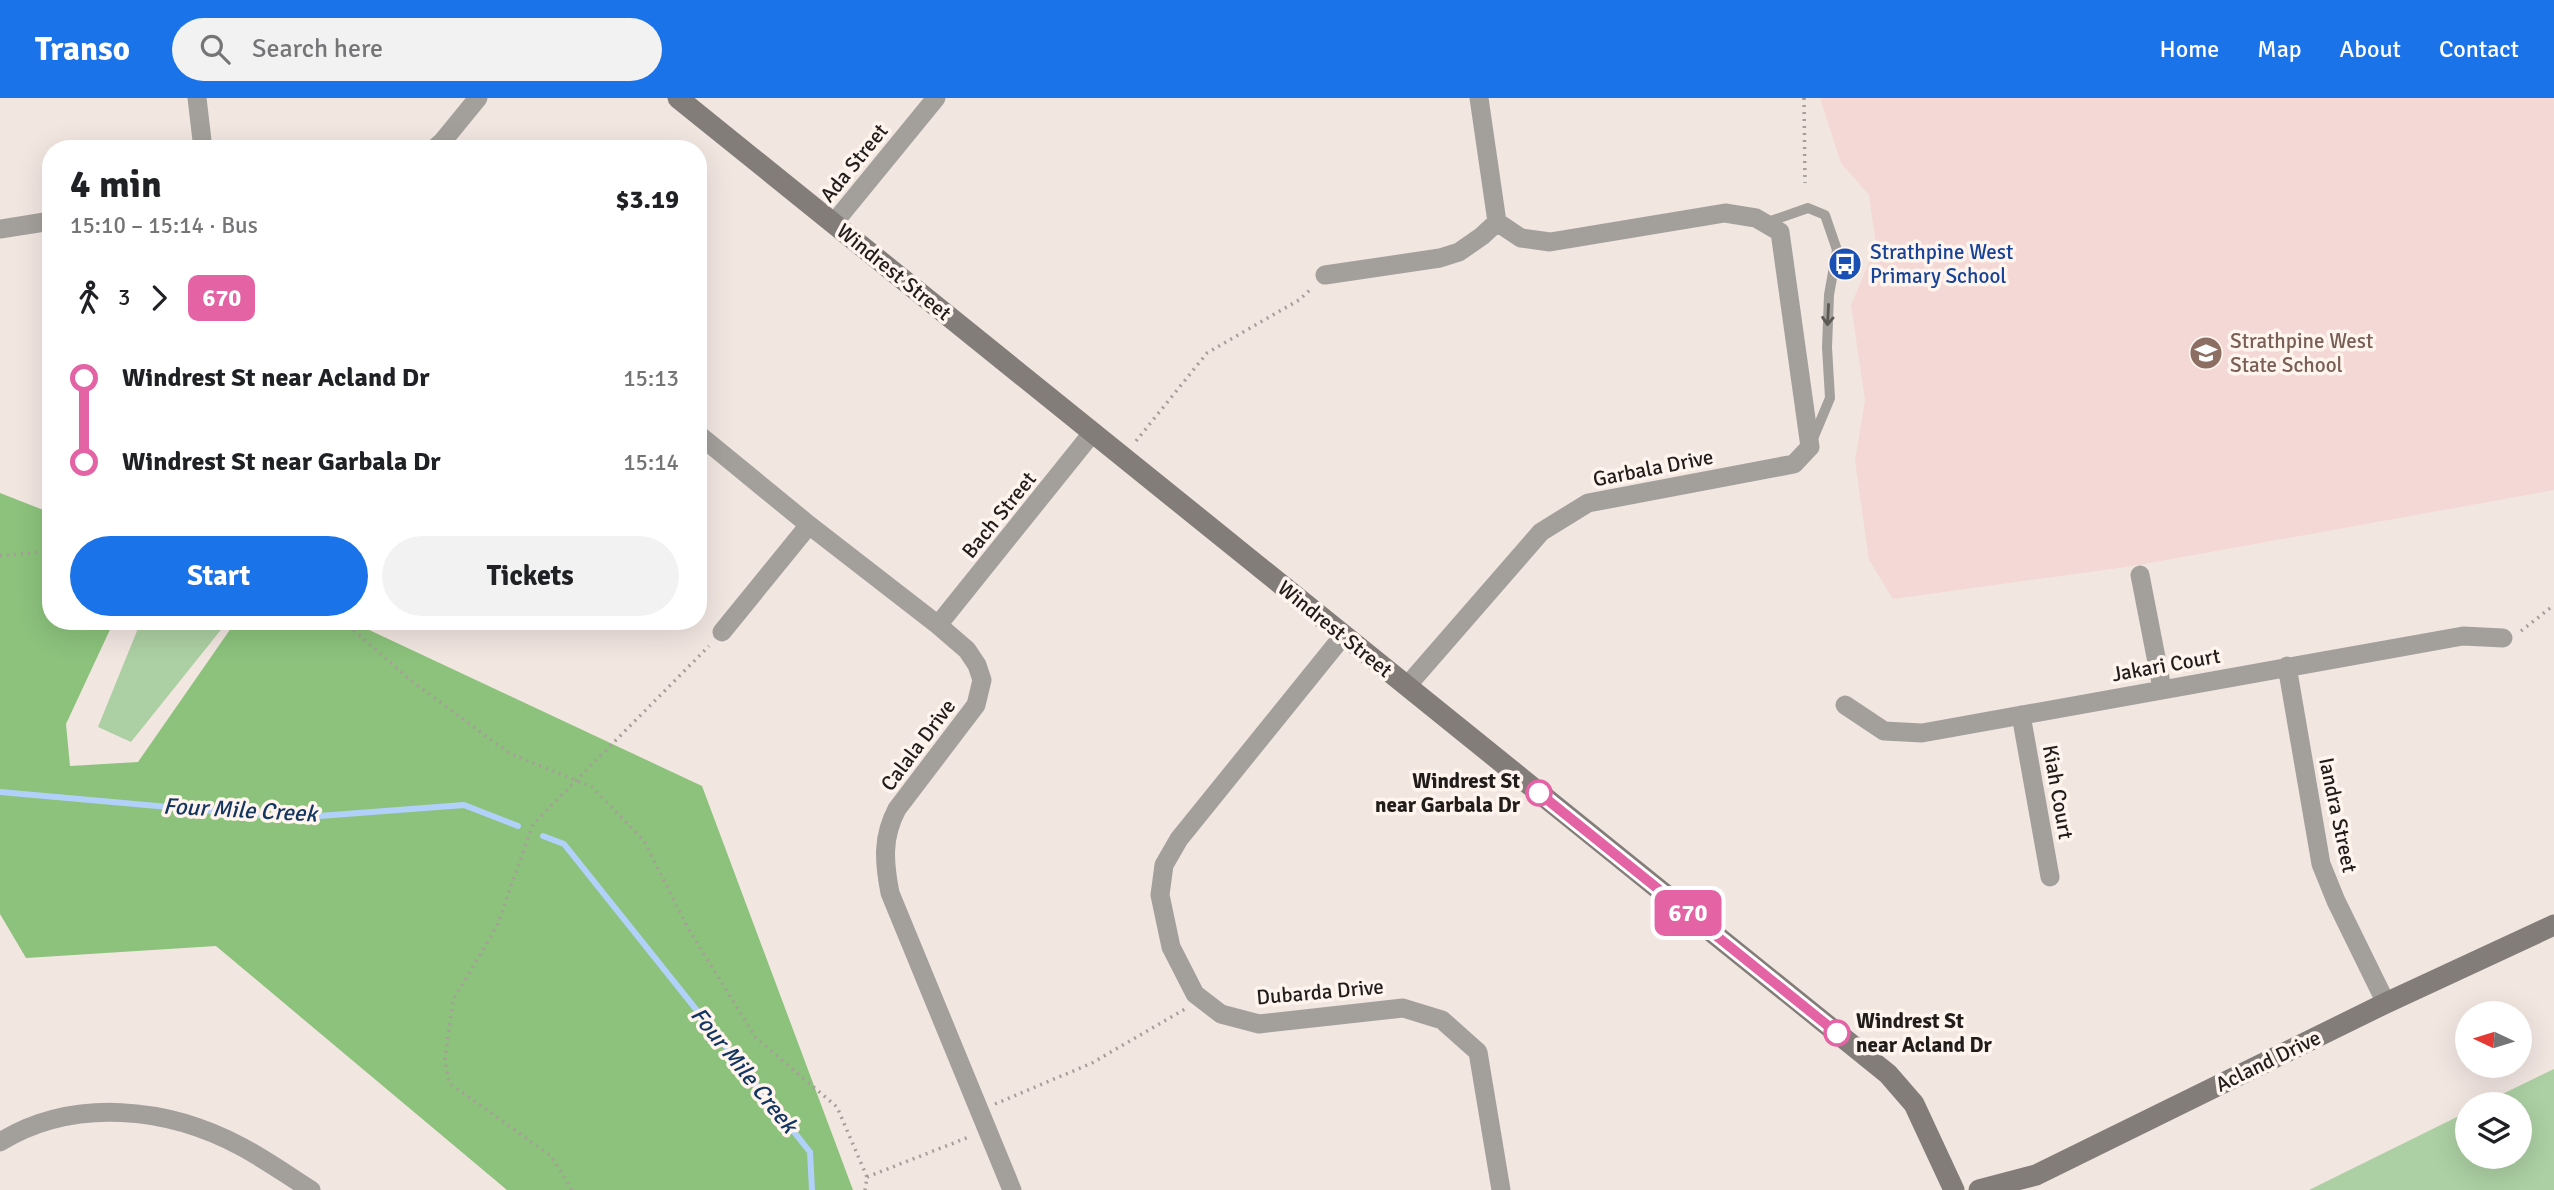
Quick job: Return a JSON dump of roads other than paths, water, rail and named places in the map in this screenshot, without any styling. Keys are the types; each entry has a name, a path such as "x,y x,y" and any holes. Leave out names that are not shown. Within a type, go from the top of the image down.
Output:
{"street":[{"path":"197,98 202,140"},
{"path":"444,140 478,98"},
{"name":"Windrest Street","path":"678,98 1888,1074 1914,1104 1954,1190"},
{"name":"Ada Street","path":"833,224 936,98"},
{"path":"1479,98 1497,222 1521,238 1550,242 1725,213 1756,218 1780,232 1810,447"},
{"path":"0,229 42,222"},
{"path":"1325,275 1440,258 1459,252 1497,222"},
{"name":"Bach Street","path":"938,625 1093,432"},
{"name":"Calala Drive","path":"707,441 809,526 967,650 982,680 976,705 897,809 888,825 884,846 890,893 1012,1190"},
{"name":"Garbala Drive","path":"1406,686 1541,532 1588,503 1794,464 1810,447"},
{"path":"722,632 809,526"},
{"path":"2140,575 2162,688"},
{"name":"Dubarda Drive","path":"1343,636 1179,839 1164,864 1160,895 1171,947 1195,994 1220,1014 1259,1024 1403,1008 1442,1020 1478,1052 1501,1190"},
{"name":"Jakari Court","path":"1845,705 1884,731 1923,733 2463,636 2503,638"},
{"name":"Iandra Street","path":"2287,666 2321,864 2386,1003"},
{"name":"Kiah Court","path":"2021,715 2050,877"},
{"name":"Acland Drive","path":"1979,1190 2036,1175 2386,1003 2554,925"},
{"path":"0,1142 45,1121 80,1114 116,1112 159,1116 201,1128 242,1147 312,1190"}],"lane":[{"path":"1765,223 1808,208 1825,215 1837,250 1829,295 1827,334 1830,398 1810,447"}],"waterway":[{"name":"Four Mile Creek","path":"0,792 293,818 464,805 518,826"},
{"name":"Four Mile Creek","path":"543,836 564,844 810,1152 812,1190"}],"place":[{"name":"Strathpine West Primary School","path":"1845,264"},
{"name":"Strathpine West State School","path":"2206,353"},
{"name":"Windrest St near Garbala Dr","path":"1539,793"},
{"name":"Windrest St near Acland Dr","path":"1837,1033"}]}
